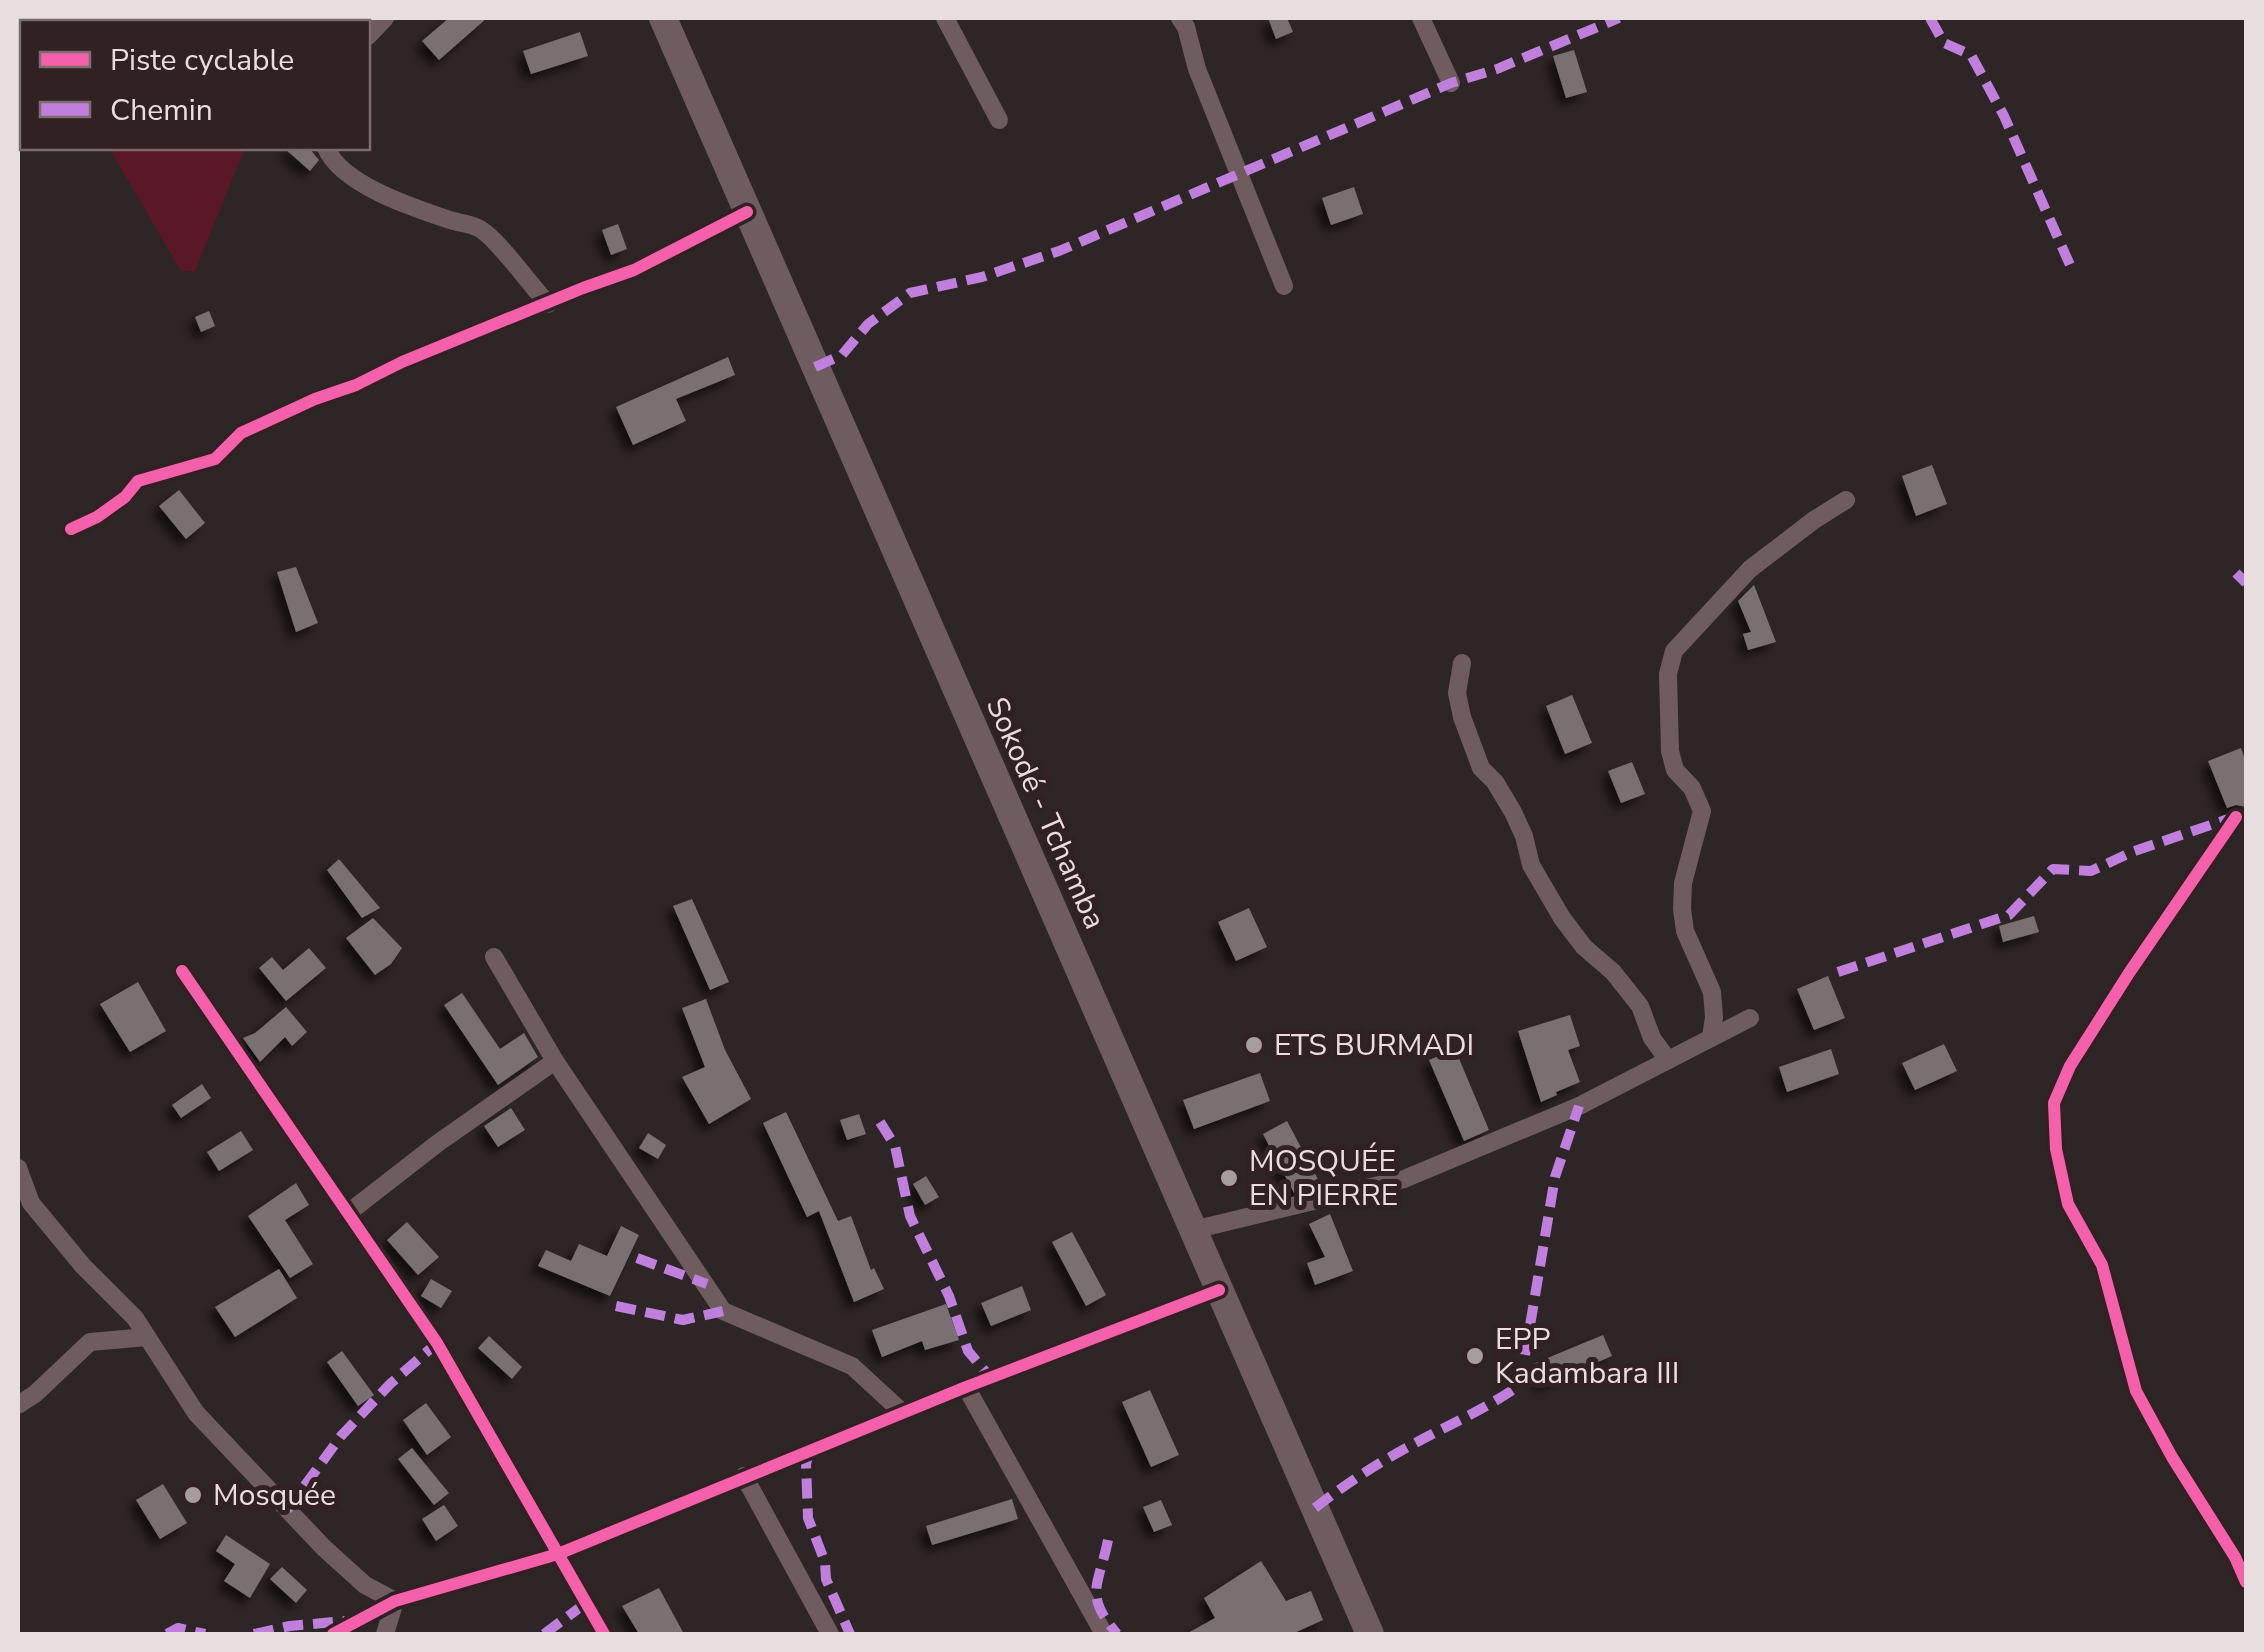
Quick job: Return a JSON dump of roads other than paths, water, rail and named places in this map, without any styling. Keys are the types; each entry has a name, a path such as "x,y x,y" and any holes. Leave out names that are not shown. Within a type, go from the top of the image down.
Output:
{"main road":[{"name":"Sokodé - Tchamba","path":"662,18 1370,1634"}],"street":[{"path":"945,18 1000,120"},
{"path":"1180,18 1284,286"},
{"path":"1421,18 1451,83"},
{"path":"327,150 348,173 371,188 426,212 481,229 548,304"},
{"path":"70,529 97,517 125,497 138,481 215,459 242,433 315,399 634,270 748,212"},
{"path":"1712,1038 1712,992 1685,932 1682,908 1683,882 1702,812 1692,788 1676,770 1670,751 1668,674 1674,651 1750,569 1846,500"},
{"path":"1462,663 1457,692 1481,768 1495,782 1513,812 1532,865 1562,918 1640,1006 1652,1038 1668,1060"},
{"path":"2236,816 2128,973 2070,1066 2054,1103 2056,1149 2068,1204 2102,1265 2136,1390 2246,1582"},
{"path":"494,957 555,1061 722,1311 852,1366 902,1412"},
{"path":"182,972 437,1343 604,1634"},
{"path":"1194,1230 1404,1179 1579,1106 1750,1018"},
{"path":"348,1213 438,1143 555,1061"},
{"path":"18,1168 24,1201 135,1318 196,1413 324,1548 365,1585 395,1600"},
{"path":"333,1634 395,1600 558,1554 902,1412 1219,1290"},
{"path":"18,1405 90,1342 147,1337"},
{"path":"966,1387 1104,1634"},
{"path":"744,1476 830,1634"},
{"path":"385,1634 395,1600"}],"place":[{"name":"ETS BURMADI","path":"1254,1045"},
{"name":"MOSQUÉE EN PIERRE","path":"1229,1178"},
{"name":"EPP Kadambara III","path":"1475,1356"},
{"name":"Mosquée","path":"193,1495"}]}
